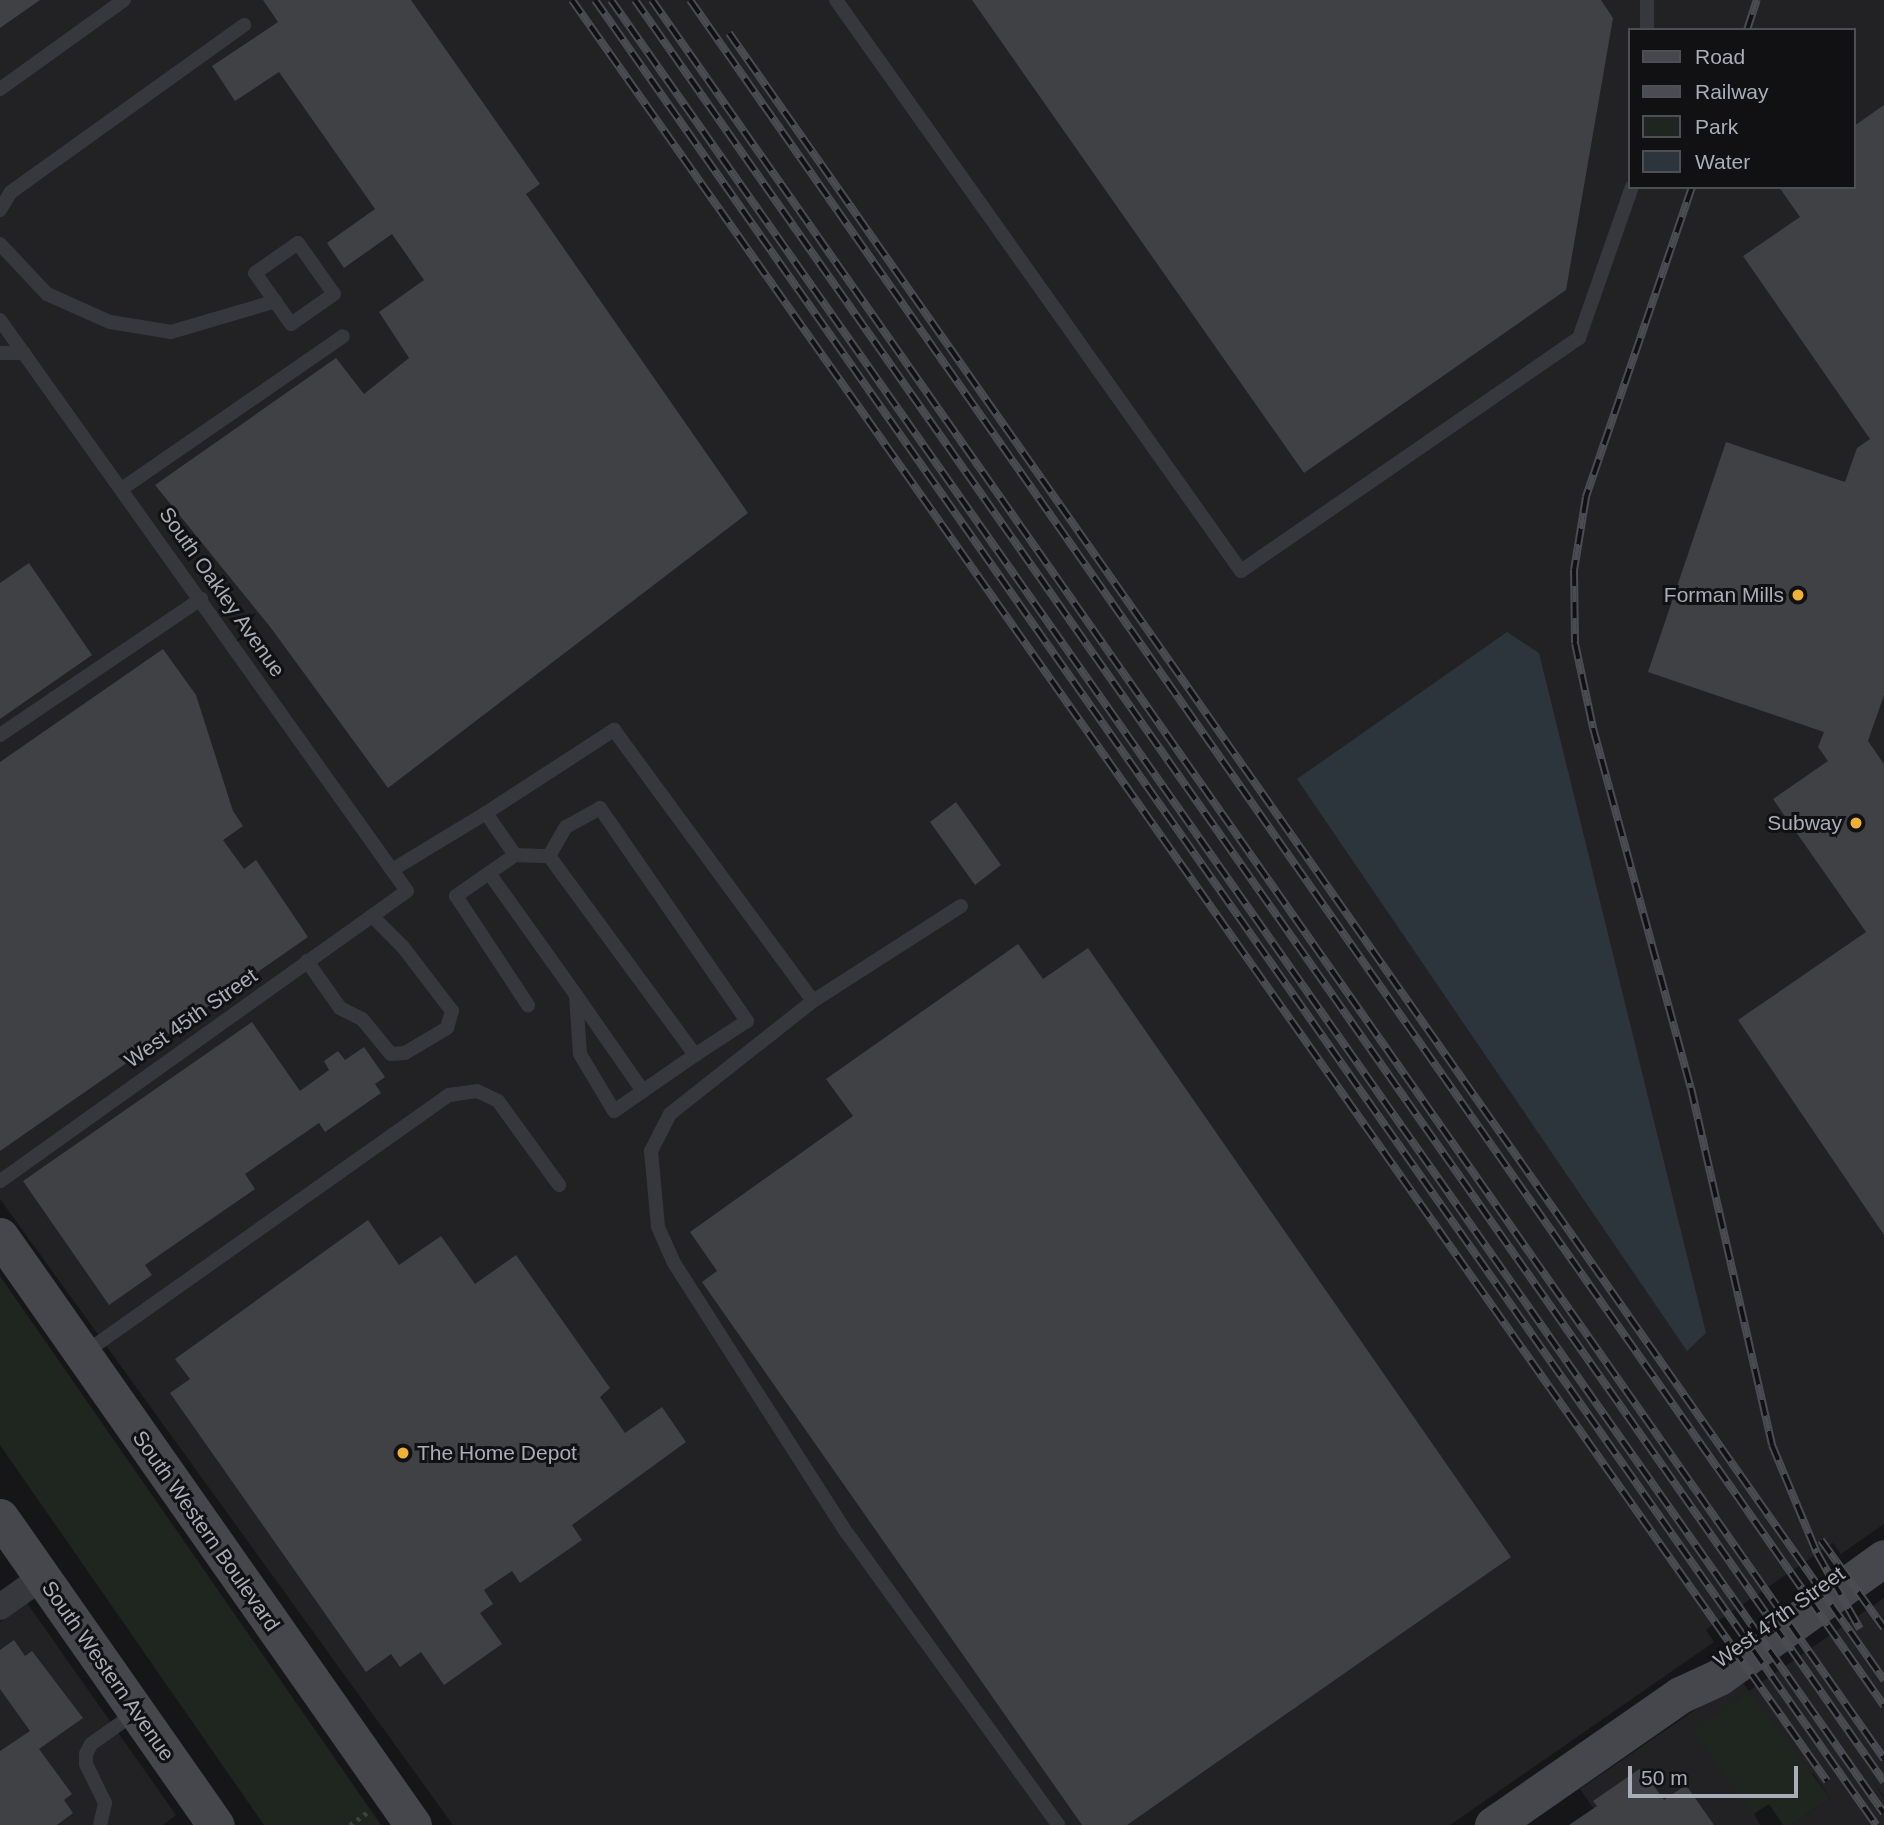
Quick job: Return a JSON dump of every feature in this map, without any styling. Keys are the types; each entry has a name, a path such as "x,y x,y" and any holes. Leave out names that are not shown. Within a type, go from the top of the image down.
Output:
{"main road":[{"name":"South Western Boulevard","path":"0,1237 413,1825"},
{"name":"South Western Avenue","path":"0,1517 216,1825"},
{"name":"West 47th Street","path":"1680,1695 1711,1664 1864,1556 1884,1547"},
{"name":"West 47th Street","path":"1493,1825 1680,1695 1719,1676 1884,1558"}],"street":[{"path":"0,1607 42,1577"}],"lane":[{"path":"0,89 124,0"},
{"path":"836,0 1241,570 1579,338 1631,189"},
{"path":"1647,0 1647,28"},
{"path":"0,209 11,192 244,25"},
{"path":"298,243 334,294 291,324 276,301 256,273 298,243"},
{"path":"0,244 47,294 110,322 171,332 276,301"},
{"name":"South Oakley Avenue","path":"0,320 123,488 407,891"},
{"path":"123,488 343,336"},
{"path":"0,353 24,353"},
{"path":"0,735 201,598"},
{"path":"392,870 614,730 813,1000"},
{"path":"549,856 566,827 600,808 747,1020 614,1111 580,1055 576,995"},
{"path":"486,813 515,855"},
{"path":"527,1005 456,896 515,855 549,856"},
{"path":"549,856 695,1055"},
{"path":"489,873 643,1091"},
{"name":"West 45th Street","path":"0,1181 407,891"},
{"path":"961,906 813,1000 670,1114 651,1151 658,1227 674,1264 846,1533 1058,1825"},
{"path":"307,961 340,1008 362,1019 391,1054 405,1053 447,1028 452,1010 403,947 372,916"},
{"path":"83,1354 449,1095 477,1091 498,1101 559,1185"},
{"path":"100,1825 105,1803 86,1764 86,1754 91,1744 137,1712"}],"path":[{"path":"350,1825 375,1807"}],"shaded area":[{"path":"0,0 1884,0 1884,1524 1841,1554 1833,1543 1718,1621 1706,1630 1714,1642 1450,1825 453,1825 0,1199"},
{"path":"1884,1598 1884,1796 1873,1782 1884,1798 1884,1825 1791,1825 1830,1798 1813,1773 1754,1814 1760,1825 1605,1825 1580,1789 1740,1679 1749,1691"},
{"path":"27,1603 176,1815 163,1825 0,1825 0,1622"}],"green space":[{"path":"0,1276 381,1825 264,1825 0,1445"},
{"path":"1749,1691 1830,1798 1791,1825 1783,1825 1769,1804 1753,1814 1694,1731"}],"water":[{"path":"1507,632 1539,653 1706,1333 1687,1351 1297,779"}],"building":[{"path":"0,0 40,0 0,28"},
{"path":"263,0 411,0 540,184 526,194 748,513 388,788 271,628 155,485 336,358 364,394 409,358 379,312 424,280 392,234 344,268 327,243 375,209 279,72 235,101 212,66 278,22"},
{"path":"972,0 1601,0 1613,18 1566,290 1304,473"},
{"path":"1884,105 1884,695 1868,741 1884,764 1884,1235 1738,1020 1866,932 1773,799 1828,761 1818,747 1824,732 1648,672 1726,442 1845,482 1857,448 1870,439 1743,256 1800,217 1780,189 1856,189 1856,125"},
{"path":"29,563 92,655 0,719 0,583"},
{"path":"163,649 196,695 233,811 243,826 223,840 244,869 256,860 308,937 0,1151 0,762"},
{"path":"956,802 1001,865 975,885 930,822"},
{"path":"1018,944 1043,979 1088,948 1511,1557 1127,1825 1082,1825 702,1282 717,1271 690,1232 853,1116 826,1079"},
{"path":"252,1022 300,1091 329,1070 324,1061 338,1051 345,1060 364,1047 385,1077 375,1084 381,1093 325,1132 319,1123 245,1174 255,1189 145,1265 152,1275 109,1305 23,1181"},
{"name":"The Home Depot","path":"368,1220 399,1265 441,1236 475,1284 516,1255 610,1388 600,1397 625,1433 662,1407 686,1442 572,1525 582,1540 520,1583 512,1571 484,1590 493,1604 480,1613 502,1644 444,1685 421,1652 400,1667 391,1654 366,1672 170,1393 190,1379 175,1359"},
{"path":"14,1640 25,1656 32,1651 83,1718 39,1749 72,1794 64,1800 73,1813 57,1825 0,1825 0,1751 30,1731 0,1689 0,1650"},
{"path":"1641,1768 1664,1800 1686,1785 1714,1825 1569,1825 1597,1806 1593,1801"}],"railway":[{"path":"572,0 1827,1781"},
{"path":"595,0 1876,1825"},
{"path":"611,0 1884,1813"},
{"path":"635,0 1884,1782"},
{"path":"652,0 1884,1759"},
{"path":"690,0 1884,1706"},
{"path":"1748,28 1757,0"},
{"path":"729,33 1884,1680"},
{"path":"1691,189 1586,497 1574,570 1575,643 1593,728 1691,1088 1772,1445 1817,1553 1860,1629"},
{"path":"1821,1540 1884,1628"}],"place":[{"name":"Forman Mills","path":"1798,595"},
{"name":"Subway","path":"1856,823"},
{"name":"The Home Depot","path":"403,1453"}]}
